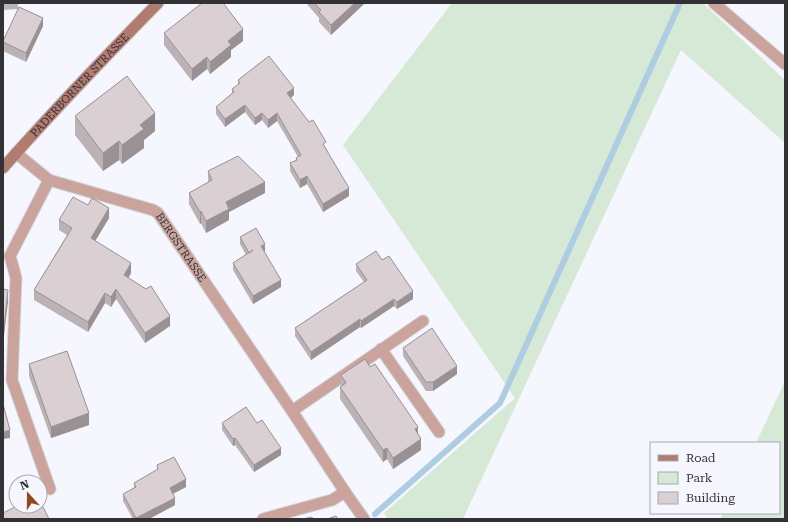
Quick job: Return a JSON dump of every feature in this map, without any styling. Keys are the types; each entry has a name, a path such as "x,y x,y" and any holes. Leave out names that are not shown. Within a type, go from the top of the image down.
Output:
{"main road":[{"name":"PADERBORNER STRASSE","path":"3,168 95,67 158,3"}],"street":[{"path":"714,3 785,64"},
{"name":"BERGSTRASSE","path":"16,153 49,180 154,210 158,213 364,519"},
{"path":"49,180 10,256 16,278 12,380 50,489"},
{"path":"292,411 423,320"},
{"path":"381,349 439,432"},
{"path":"262,519 332,500 345,492"}],"green space":[{"path":"452,3 703,3 785,80 785,143 681,50 463,519 388,519 384,513 515,398 343,145"},
{"path":"785,381 785,519 720,519 722,514 780,514 780,442 756,442"}],"building":[{"path":"202,3 223,3 243,29 228,41 231,45 210,62 207,57 192,69 164,33"},
{"path":"314,3 355,3 331,25 319,12 321,10"},
{"path":"19,7 43,18 26,53 3,42"},
{"path":"269,56 294,88 287,93 309,122 313,120 326,142 323,144 349,188 323,204 307,176 300,180 290,163 297,160 296,158 301,155 277,113 268,120 262,113 255,118 245,105 225,119 216,107 234,92 232,89 240,83 238,80"},
{"path":"127,76 155,113 140,125 144,129 122,145 119,141 103,153 75,116"},
{"path":"238,156 265,182 226,202 229,209 206,221 189,193 212,180 208,171"},
{"path":"73,197 88,205 92,198 109,208 91,238 131,263 124,275 146,289 151,286 170,316 145,333 116,289 111,297 105,293 88,322 34,290 72,228 59,220"},
{"path":"256,228 265,244 261,246 281,280 253,296 233,263 249,253 240,237"},
{"path":"376,251 382,260 389,256 413,291 397,302 394,299 361,321 360,319 311,352 295,328 367,280 356,264"},
{"path":"3,289 8,290 3,337"},
{"path":"432,328 457,366 433,382 426,382 403,348"},
{"path":"67,351 89,413 51,427 29,364"},
{"path":"365,359 370,367 375,364 418,427 415,429 421,439 393,458 387,448 383,450 340,387 346,383 341,375"},
{"path":"3,404 10,430 3,432"},
{"path":"246,407 257,423 262,420 281,448 254,465 235,438 233,439 222,423"},
{"path":"174,457 186,479 170,488 175,498 136,518 123,494 136,487 134,483 158,469 157,465"},
{"path":"8,510 8,514 46,514 49,519 3,519 3,513"},
{"path":"336,516 338,519 327,519"}],"waterway":[{"path":"375,514 500,403 680,3"}]}
